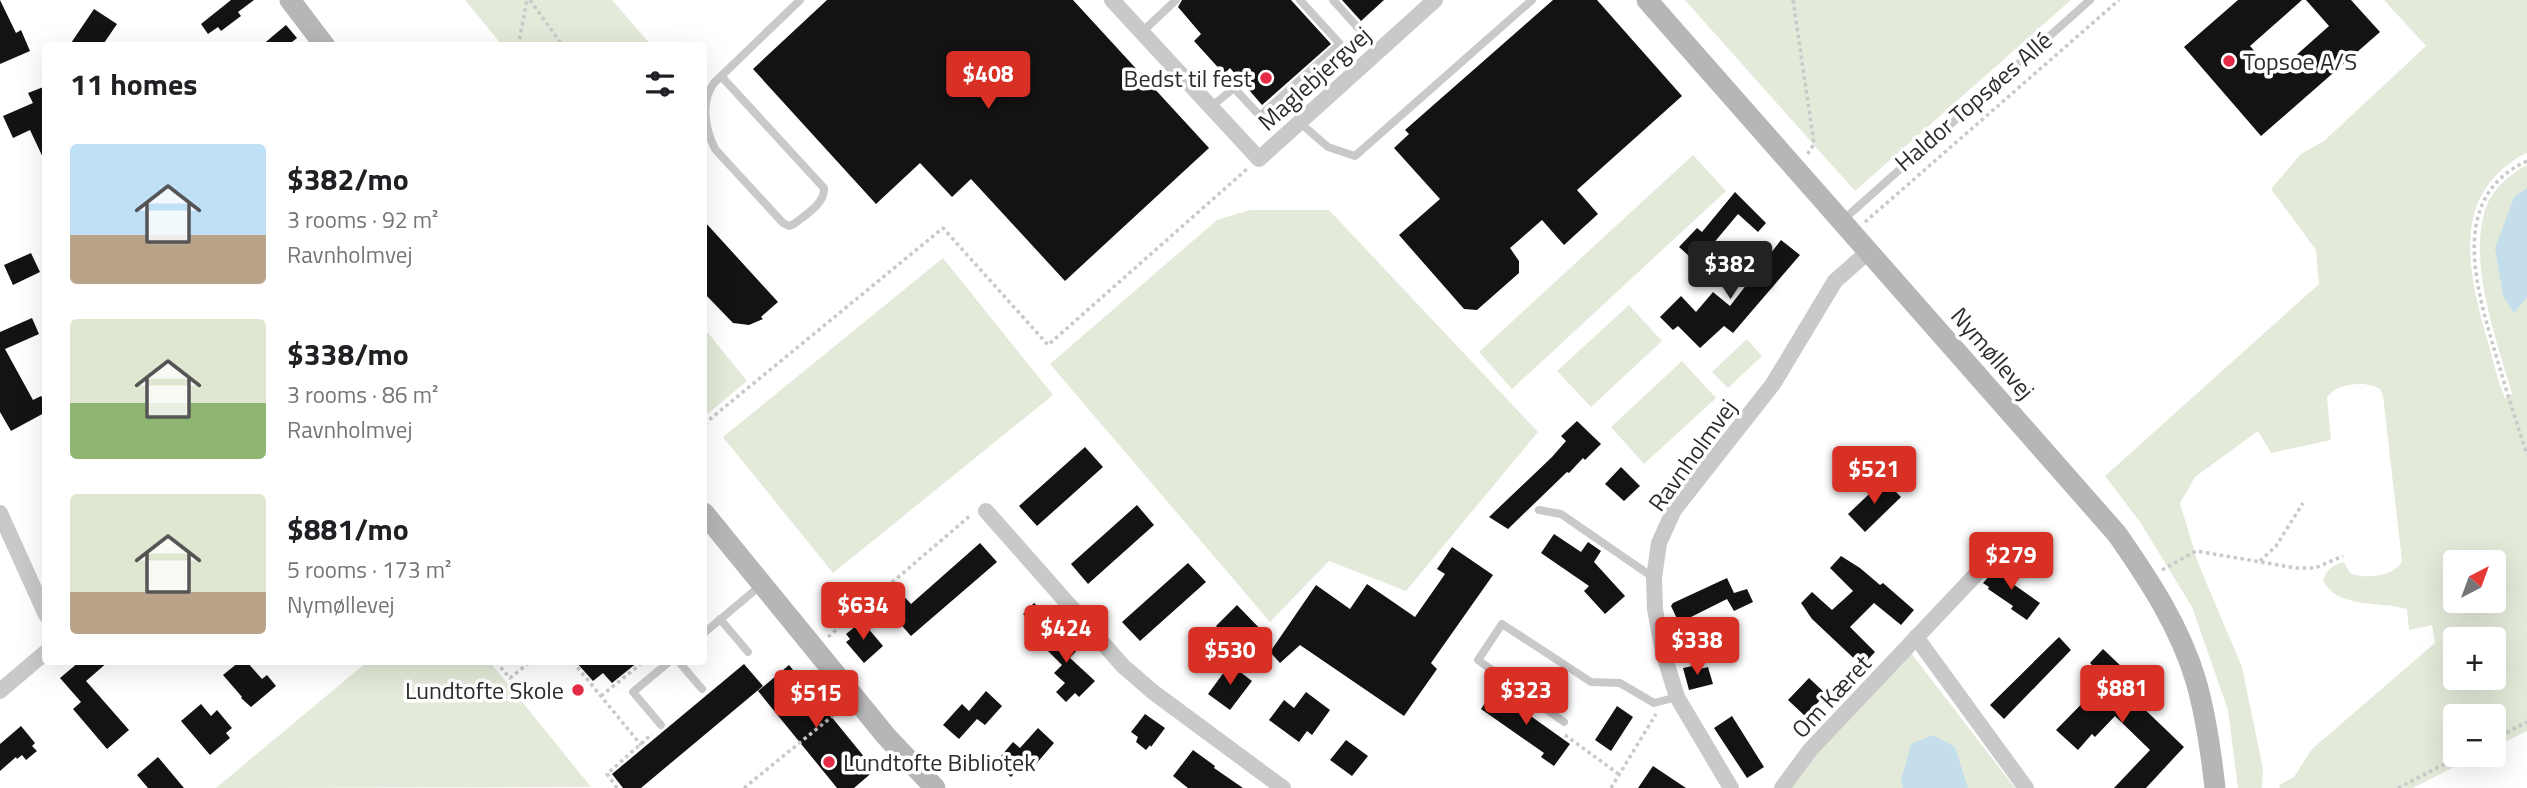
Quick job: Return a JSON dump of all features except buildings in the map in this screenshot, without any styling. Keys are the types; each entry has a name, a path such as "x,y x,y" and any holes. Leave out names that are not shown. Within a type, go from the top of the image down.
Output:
{"street":[{"path":"290,0 323,42"},
{"name":"Maglebjergvej","path":"1112,0 1259,159 1435,0"},
{"name":"Nymøllevej","path":"1647,0 2117,534 2149,580 2178,634 2196,681 2210,744 2215,788"},
{"name":"Ravnholmvej","path":"1731,788 1677,696 1663,652 1655,608 1654,578 1659,543 1674,510 1773,384 1835,281 1869,251"},
{"path":"986,511 1124,666 1153,692 1283,788"},
{"path":"0,513 42,606"},
{"path":"707,517 886,736 935,788"},
{"name":"Om Kæret","path":"1782,788 1810,750 1982,568"},
{"path":"1916,637 2026,788"},
{"path":"0,691 42,655"}],"lane":[{"path":"707,93 721,76 800,0"},
{"path":"1142,32 1176,0"},
{"path":"1211,107 1234,88 1260,116 1340,44 1300,0"},
{"path":"1333,0 1379,51"},
{"path":"1299,122 1328,147 1355,156 1532,0"},
{"name":"Haldor Topsøes Allé","path":"1848,227 2090,0"},
{"path":"707,126 715,149 783,223 789,226 794,224 824,195 824,188 721,76"},
{"path":"1539,510 1561,514 1654,578"},
{"path":"707,630 762,584"},
{"path":"720,619 748,652"},
{"path":"1564,722 1478,660 1502,624 1591,682 1620,683 1654,703 1677,696"},
{"path":"661,725 633,692 665,665"},
{"path":"682,665 702,689"}],"path":[{"path":"519,42 529,0"},
{"path":"529,0 561,42"},
{"path":"1793,0 1814,144 1797,171"},
{"name":"Haldor Topsøes Allé","path":"1848,227 2119,0"},
{"path":"707,422 943,228 1048,345 1259,159"},
{"path":"2527,161 2510,170 2492,187 2479,214 2474,248 2481,305 2527,455"},
{"path":"2260,561 2276,546 2303,503"},
{"path":"816,648 978,509 986,511"},
{"path":"2149,580 2177,560 2196,551 2296,568 2315,568 2343,556"},
{"path":"499,665 510,678 526,665"},
{"path":"575,665 642,744"},
{"path":"601,696 639,665"},
{"path":"744,788 856,698"},
{"path":"1611,788 1658,710 1654,703"},
{"path":"2506,733 2527,722"},
{"path":"617,788 607,774 661,725"},
{"path":"2398,788 2443,764"}],"green space":[{"path":"465,0 612,0 648,42 500,42"},
{"path":"1685,0 2071,0 1855,191"},
{"path":"2384,0 2527,0 2527,153 2505,167 2488,185 2477,205 2470,250 2476,297 2505,398 2512,394 2486,301 2480,252 2481,229 2486,207 2493,194 2508,177 2527,165 2527,731 2506,741 2506,704 2443,704 2443,767 2454,767 2413,788 2280,788 2279,785 2294,777 2312,749 2435,643 2432,625 2409,630 2407,609 2348,600 2329,589 2323,580 2331,568 2344,562 2350,573 2371,576 2393,570 2402,561 2380,389 2367,384 2351,384 2331,393 2327,398 2331,440 2271,453 2258,431 2195,477 2180,503 2198,563 2242,667 2263,769 2262,788 2238,788 2228,710 2192,607 2140,522 2105,476 2319,284 2316,250 2271,189 2301,154 2324,141 2426,46"},
{"path":"1693,155 1726,191 1512,389 1479,352"},
{"path":"1250,210 1329,210 1538,432 1406,591 1329,561 1270,622 1050,364 1217,220"},
{"path":"943,258 1053,395 833,573 723,437"},
{"path":"1629,305 1662,341 1591,407 1557,371"},
{"path":"707,332 747,381 707,414"},
{"path":"1747,339 1762,356 1728,388 1712,372"},
{"path":"1682,361 1716,398 1644,464 1611,427"},
{"path":"1911,653 2015,788 1791,788 1822,747"},
{"path":"363,665 492,665 591,787 216,788"}],"water":[{"path":"2527,188 2527,297 2514,313 2503,296 2495,248 2514,197"},
{"path":"1933,735 1955,747 1968,788 1903,788 1901,781 1911,744"}],"place":[{"name":"Topsoe A/S","path":"2229,61"},
{"name":"Bedst til fest","path":"1266,78"},
{"name":"Lundtofte Skole","path":"578,690"},
{"name":"Lundtofte Bibliotek","path":"829,762"}]}
